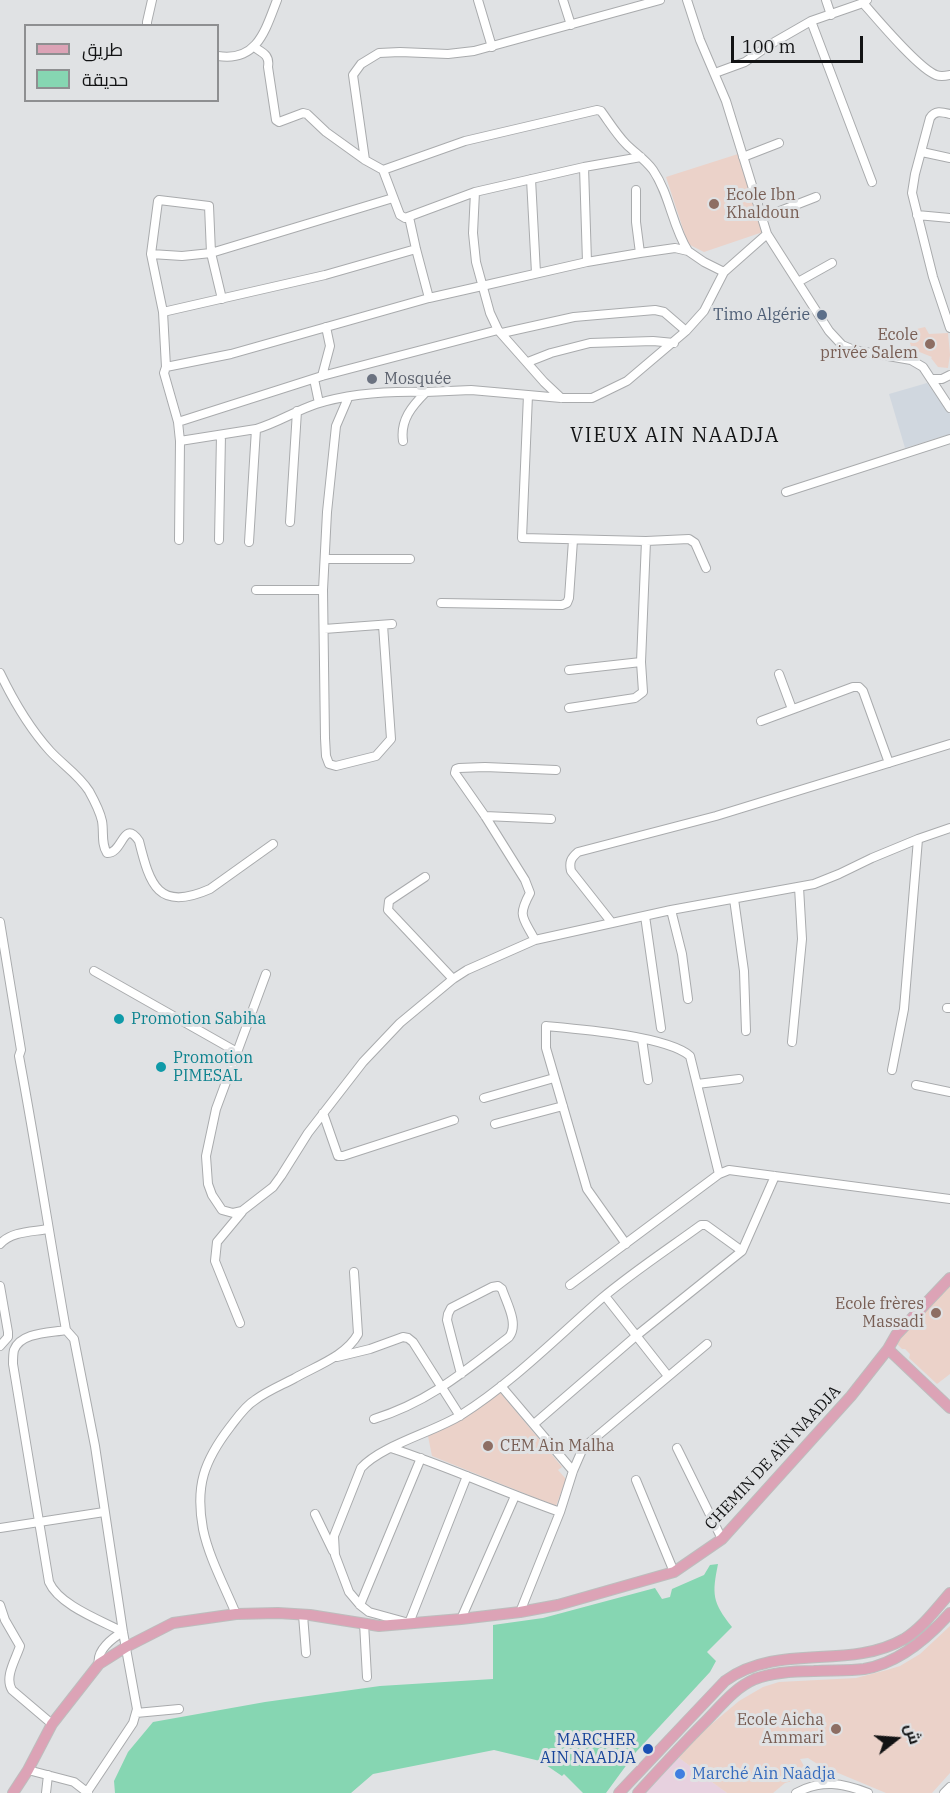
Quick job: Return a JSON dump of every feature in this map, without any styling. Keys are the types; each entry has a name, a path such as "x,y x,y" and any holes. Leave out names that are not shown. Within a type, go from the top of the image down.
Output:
{"main road":[{"name":"CHEMIN DE AÏN NAADJA","path":"12,1793 28,1770 52,1724 99,1664 173,1623 236,1614 278,1612 379,1626 461,1619 558,1605 674,1572 722,1539 851,1396 888,1349 896,1335 950,1278"},
{"path":"888,1349 950,1407"},
{"path":"619,1793 725,1681 740,1671 782,1659 850,1655 886,1647 921,1626 950,1593"},
{"path":"638,1793 738,1688 769,1674 789,1671 863,1669 886,1663 919,1643 950,1613"}],"street":[{"path":"147,24 152,0"},
{"path":"219,56 244,54 254,47 277,0"},
{"path":"478,0 492,47"},
{"path":"564,0 571,25"},
{"path":"365,160 353,75 361,64 379,54 400,52 448,54 492,47 660,0"},
{"path":"697,0 687,2 700,40 726,101 767,234 829,332 843,345 854,350 911,360 923,367 950,408"},
{"path":"826,0 831,15"},
{"path":"714,73 745,62 811,21 865,2 913,58 933,74 950,75"},
{"path":"811,21 872,182"},
{"path":"254,47 269,59 268,67 276,120 279,122 303,113 307,114 326,132 382,170 400,215 405,218 475,192 584,167 641,157"},
{"path":"382,170 465,141 597,110 601,111 625,143 652,169 663,189 681,240 688,251 724,272"},
{"path":"950,114 940,112 933,114 930,118 912,193 950,328"},
{"path":"743,157 779,143"},
{"path":"922,152 950,158"},
{"path":"584,167 587,262"},
{"path":"531,179 536,273"},
{"path":"636,190 636,222 640,253"},
{"path":"475,192 473,233 476,262 489,313 500,331 561,398"},
{"path":"762,218 816,197"},
{"path":"151,254 182,256 211,253 393,198"},
{"path":"179,540 180,441 178,422 165,380 163,312 151,254 158,201 162,199 209,206 211,253 222,300"},
{"path":"917,215 950,218"},
{"path":"409,217 429,298"},
{"path":"180,441 255,429 319,403 393,391 471,390 561,398 592,398 627,381 686,331 704,311 724,272 767,234"},
{"path":"163,312 325,275 416,249"},
{"path":"166,367 231,354 429,298 536,273 640,253 675,249 688,251"},
{"path":"798,282 832,263"},
{"path":"939,293 950,293"},
{"path":"178,422 318,378 500,331 574,317 655,310 664,312 686,331"},
{"path":"319,403 318,378 330,346 326,327"},
{"path":"528,362 551,353 590,343 653,340 674,342"},
{"path":"931,379 942,379 950,375"},
{"path":"403,441 403,421 426,392"},
{"path":"528,395 522,538 646,541 689,539 695,543 706,568"},
{"path":"324,629 388,624 391,739 376,756 336,766 329,764 326,756 323,591 332,451 336,426 348,398"},
{"path":"290,522 297,411"},
{"path":"249,542 255,429"},
{"path":"219,540 221,435"},
{"path":"786,492 950,439"},
{"path":"441,603 562,605 567,603 573,540"},
{"path":"569,708 635,698 644,692 641,662 646,541"},
{"path":"325,559 410,560"},
{"path":"256,590 323,591"},
{"path":"569,670 641,662"},
{"path":"0,673 41,741 89,792 102,820 104,849 107,853 115,852 127,834 136,837 148,876 158,891 165,895 178,897 201,893 210,889 273,843"},
{"path":"779,674 792,709"},
{"path":"761,721 853,687 859,687 863,691 890,763"},
{"path":"612,924 571,871 569,863 578,852 716,816 950,744"},
{"path":"535,940 522,914 522,908 530,893 528,886 485,816 455,773 459,768 485,766 556,770"},
{"path":"485,816 550,819"},
{"path":"240,1323 215,1261 217,1242 242,1211 273,1187 308,1133 363,1062 400,1023 453,979 467,970 535,940 671,910 799,887 839,874 872,858 950,828"},
{"path":"892,1070 904,1009 918,839"},
{"path":"425,877 389,901 388,910 453,979"},
{"path":"792,1042 802,939 799,887"},
{"path":"734,899 744,971 746,1031"},
{"path":"671,910 682,954 688,999"},
{"path":"645,916 661,1028"},
{"path":"0,922 21,1050 19,1056 40,1170 48,1229 66,1330 74,1339 95,1446 137,1709 134,1723 87,1792 74,1782 28,1770"},
{"path":"94,972 237,1052"},
{"path":"242,1211 233,1213 222,1210 212,1195 208,1184 206,1156 216,1109 266,974"},
{"path":"626,1244 587,1189 546,1048 546,1026 594,1030 642,1039 677,1048 690,1056 719,1174"},
{"path":"642,1039 648,1080"},
{"path":"484,1098 554,1078"},
{"path":"697,1084 739,1079"},
{"path":"916,1085 950,1092"},
{"path":"495,1124 563,1107"},
{"path":"323,1113 338,1156 454,1120"},
{"path":"570,1285 719,1174 729,1170 950,1199"},
{"path":"534,1424 636,1336 742,1251 775,1176"},
{"path":"335,1555 334,1536 361,1468 366,1463 391,1448 460,1416 501,1386 605,1296 703,1224 742,1251"},
{"path":"0,1244 6,1237 14,1234 48,1229"},
{"path":"236,1614 203,1529 202,1475 220,1440 253,1401 347,1348 358,1334 354,1272"},
{"path":"0,1286 8,1332 8,1337 0,1346"},
{"path":"374,1419 396,1412 442,1388 461,1374 509,1337 514,1331 513,1323 502,1289 498,1286 451,1308 448,1314 447,1320 461,1374"},
{"path":"605,1296 668,1376"},
{"path":"66,1330 27,1338 18,1342 13,1351 13,1364 49,1582 52,1590 62,1600 123,1632"},
{"path":"329,1359 380,1346 403,1337 408,1338 413,1342 460,1416"},
{"path":"520,1612 560,1512 573,1471 584,1448 707,1344"},
{"path":"501,1386 573,1471"},
{"path":"391,1448 560,1512"},
{"path":"677,1448 722,1539"},
{"path":"360,1605 421,1458"},
{"path":"315,1514 335,1555 349,1592 360,1605 369,1612 409,1623 467,1476"},
{"path":"636,1480 674,1572"},
{"path":"461,1619 514,1496"},
{"path":"0,1528 104,1512"},
{"path":"0,1605 5,1620 20,1646 9,1677 9,1686 52,1724"},
{"path":"303,1615 306,1653"},
{"path":"364,1623 367,1677"},
{"path":"99,1664 100,1653 108,1643 123,1632"},
{"path":"136,1713 179,1708"},
{"path":"46,1793 48,1775"},
{"path":"796,1793 818,1784 850,1786 868,1793"},
{"path":"818,1784 820,1793"},
{"path":"944,1793 950,1787"}],"shaded area":[{"name":"Ecole Ibn Khaldoun","path":"738,154 763,232 704,252 688,244 666,177"},
{"name":"Ecole privée Salem","path":"925,327 929,334 948,333 950,355 948,368 938,367 932,357 912,349 909,340 905,339 904,332"},
{"path":"927,383 950,414 950,434 905,448 889,394"},
{"name":"Ecole frères Massadi","path":"950,1284 950,1374 937,1384 909,1358 910,1354 905,1349 894,1341"},
{"name":"CEM Ain Malha","path":"500,1392 562,1467 558,1470 566,1479 556,1506 432,1456 428,1436 463,1417"},
{"path":"950,1626 950,1773 932,1793 886,1793 819,1765 808,1758 800,1759 806,1777 785,1783 773,1793 727,1793 675,1755 739,1701 763,1687 779,1682 856,1678 900,1666 920,1654"},
{"name":"Marché Ain Naâdja","path":"675,1755 727,1793 643,1793"}],"green space":[{"path":"718,1564 715,1597 732,1627 707,1652 716,1661 710,1672 636,1752 606,1793 583,1793 564,1774 562,1776 540,1761 494,1750 373,1774 351,1793 115,1793 114,1781 128,1752 153,1722 265,1702 380,1686 493,1679 493,1625 543,1618 655,1588 662,1599 670,1597 672,1589 704,1575 710,1565"}],"place":[{"name":"Ecole Ibn Khaldoun","path":"714,204"},
{"name":"Timo Algérie","path":"822,315"},
{"name":"Ecole privée Salem","path":"930,344"},
{"name":"Mosquée","path":"372,379"},
{"name":"Promotion Sabiha","path":"119,1019"},
{"name":"Promotion PIMESAL","path":"161,1067"},
{"name":"Ecole frères Massadi","path":"936,1313"},
{"name":"CEM Ain Malha","path":"488,1446"},
{"name":"Ecole Aicha Ammari","path":"836,1729"},
{"name":"MARCHER AIN NAADJA","path":"648,1749"},
{"name":"Marché Ain Naâdja","path":"680,1774"}],"district":[{"name":"VIEUX AIN NAADJA","path":"675,436"}]}
